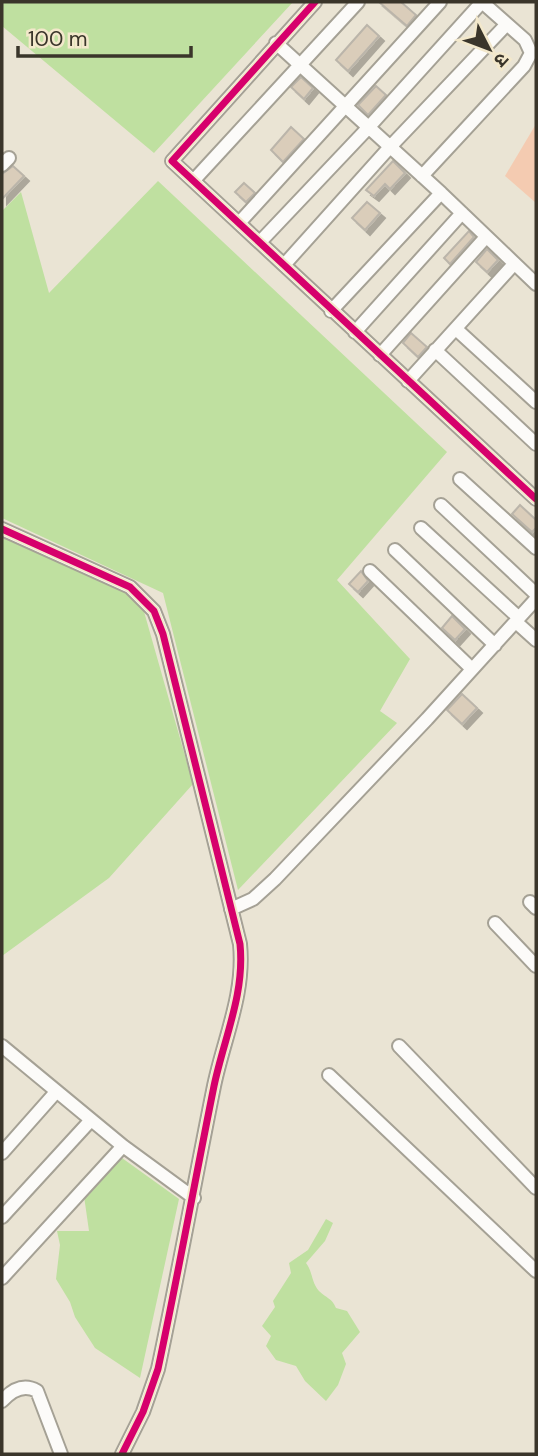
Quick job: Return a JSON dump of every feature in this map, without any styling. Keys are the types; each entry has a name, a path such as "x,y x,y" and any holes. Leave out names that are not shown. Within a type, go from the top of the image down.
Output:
{"street":[{"path":"315,2 172,161 536,499"},
{"path":"194,180 358,2"},
{"path":"239,223 440,2"},
{"path":"260,242 482,2 528,45 531,53 422,176"},
{"path":"284,265 389,148 507,24"},
{"path":"276,43 441,193 536,284"},
{"path":"331,311 441,193"},
{"path":"355,332 462,213"},
{"path":"380,355 486,237"},
{"path":"408,381 514,264"},
{"path":"456,329 536,402"},
{"path":"435,350 536,444"},
{"path":"460,479 536,548"},
{"path":"231,909 253,899 275,879 495,645 536,597 441,505"},
{"path":"421,528 536,640"},
{"path":"2,529 55,555 121,582 139,594 154,611 163,634 240,944 240,982 215,1082 158,1369 144,1412 122,1454"},
{"path":"395,550 495,645"},
{"path":"370,571 472,669"},
{"path":"495,923 536,966"},
{"path":"2,1046 123,1146 194,1198"},
{"path":"399,1046 536,1188"},
{"path":"329,1075 536,1271"},
{"path":"2,1153 56,1092"},
{"path":"2,1217 91,1120"},
{"path":"2,1278 123,1146"},
{"path":"2,1401 11,1391 31,1388 37,1391 61,1454"}],"shaded area":[{"path":"2,2 293,2 154,153 2,26"},
{"path":"536,124 536,203 505,176"},
{"path":"158,181 447,452 337,580 410,659 380,711 397,723 238,890 163,593 2,518 2,211 21,192 49,293"},
{"path":"2,531 139,594 193,784 109,878 2,956"},
{"path":"122,1158 179,1199 140,1378 95,1348 75,1317 70,1302 56,1279 60,1245 57,1231 89,1231 84,1196"},
{"path":"326,1219 333,1223 325,1241 306,1263 319,1291 331,1300 336,1308 347,1311 360,1332 342,1353 346,1364 338,1385 326,1401 305,1381 296,1366 276,1360 266,1346 271,1336 262,1326 275,1307 273,1301 291,1273 289,1263 308,1250"}],"building":[{"path":"379,2 401,2 416,15 407,26"},
{"path":"367,25 379,36 348,71 336,60"},
{"path":"301,77 313,88 304,99 291,87"},
{"path":"376,86 386,95 368,115 358,105"},
{"path":"291,127 304,139 283,162 271,150"},
{"path":"393,161 405,173 390,189 385,184 374,196 366,190"},
{"path":"13,166 24,176 2,199 2,174"},
{"path":"244,183 255,193 246,202 235,192"},
{"path":"367,202 380,213 365,230 352,218"},
{"path":"469,231 474,237 450,264 444,258"},
{"path":"487,249 498,260 487,272 476,262"},
{"path":"411,333 427,347 418,357 403,343"},
{"path":"520,505 536,520 536,528 532,532 512,514"},
{"path":"361,571 368,581 358,592 349,584"},
{"path":"452,616 465,629 455,640 442,628"},
{"path":"462,694 477,708 462,724 447,710"}],"cycle path":[{"path":"315,2 172,161 536,499"},
{"path":"2,529 130,587 154,611 163,634 240,944 237,998 214,1086 158,1369 143,1412 122,1454"}]}
